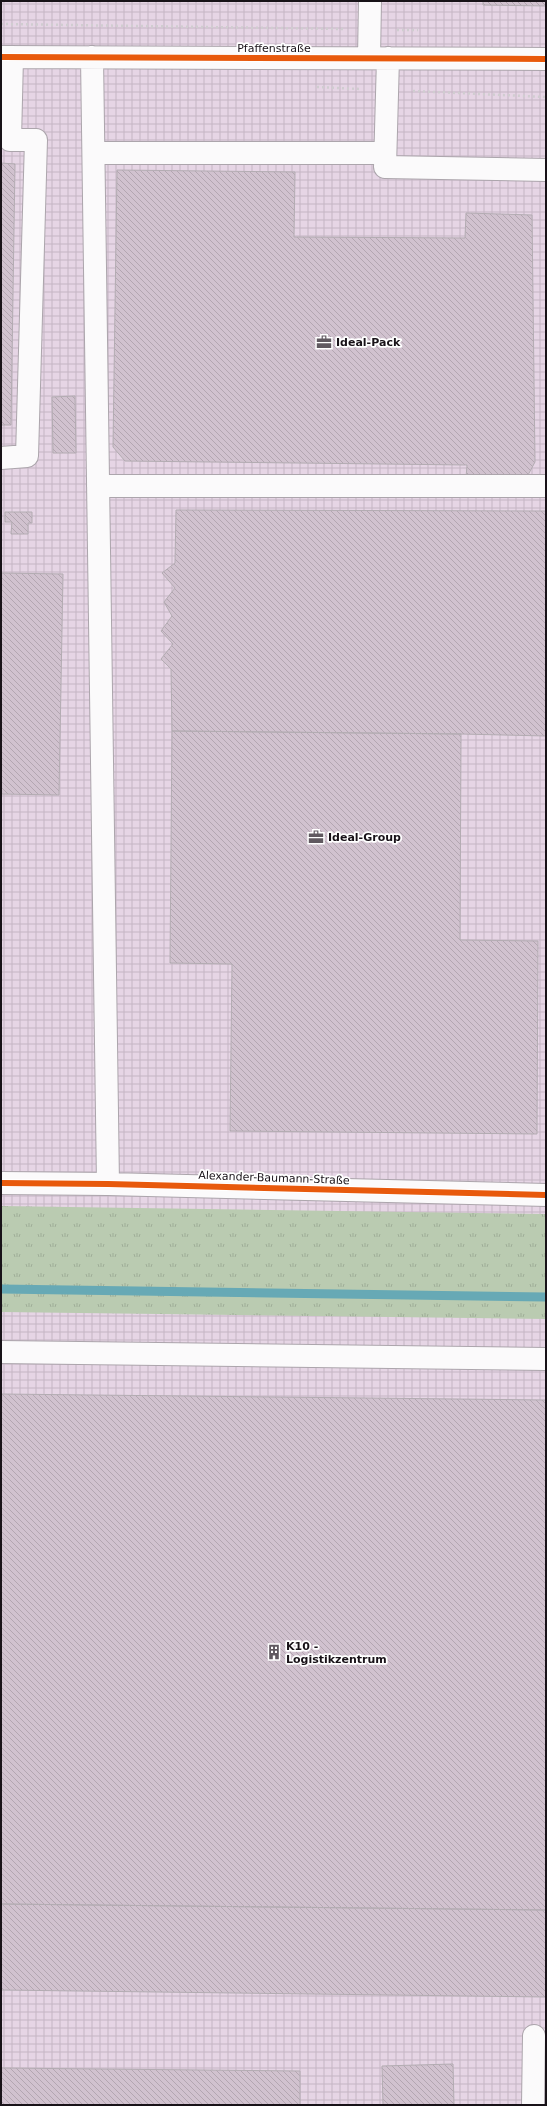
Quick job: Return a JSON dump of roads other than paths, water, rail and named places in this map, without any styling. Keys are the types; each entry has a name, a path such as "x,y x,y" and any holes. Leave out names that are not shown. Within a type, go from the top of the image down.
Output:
{"street":[{"path":"370,1 369,29 379,58 387,90 385,167 546,170"},
{"path":"1,458 27,456 36,156 36,140 10,140 6,57"},
{"name":"Pfaffenstraße","path":"6,57 546,59"},
{"path":"92,57 108,1184"},
{"path":"94,153 385,153"},
{"path":"98,486 546,486"},
{"name":"Alexander-Baumann-Straße","path":"1,1183 108,1184 546,1196"},
{"path":"1,1352 546,1359"},
{"path":"533,2105 534,2036"}],"waterway":[{"path":"1,1289 546,1297"}],"place":[{"name":"Ideal-Pack","path":"324,342"},
{"name":"Ideal-Group","path":"316,837"},
{"name":"K10 - Logistikzentrum","path":"274,1652"}]}
